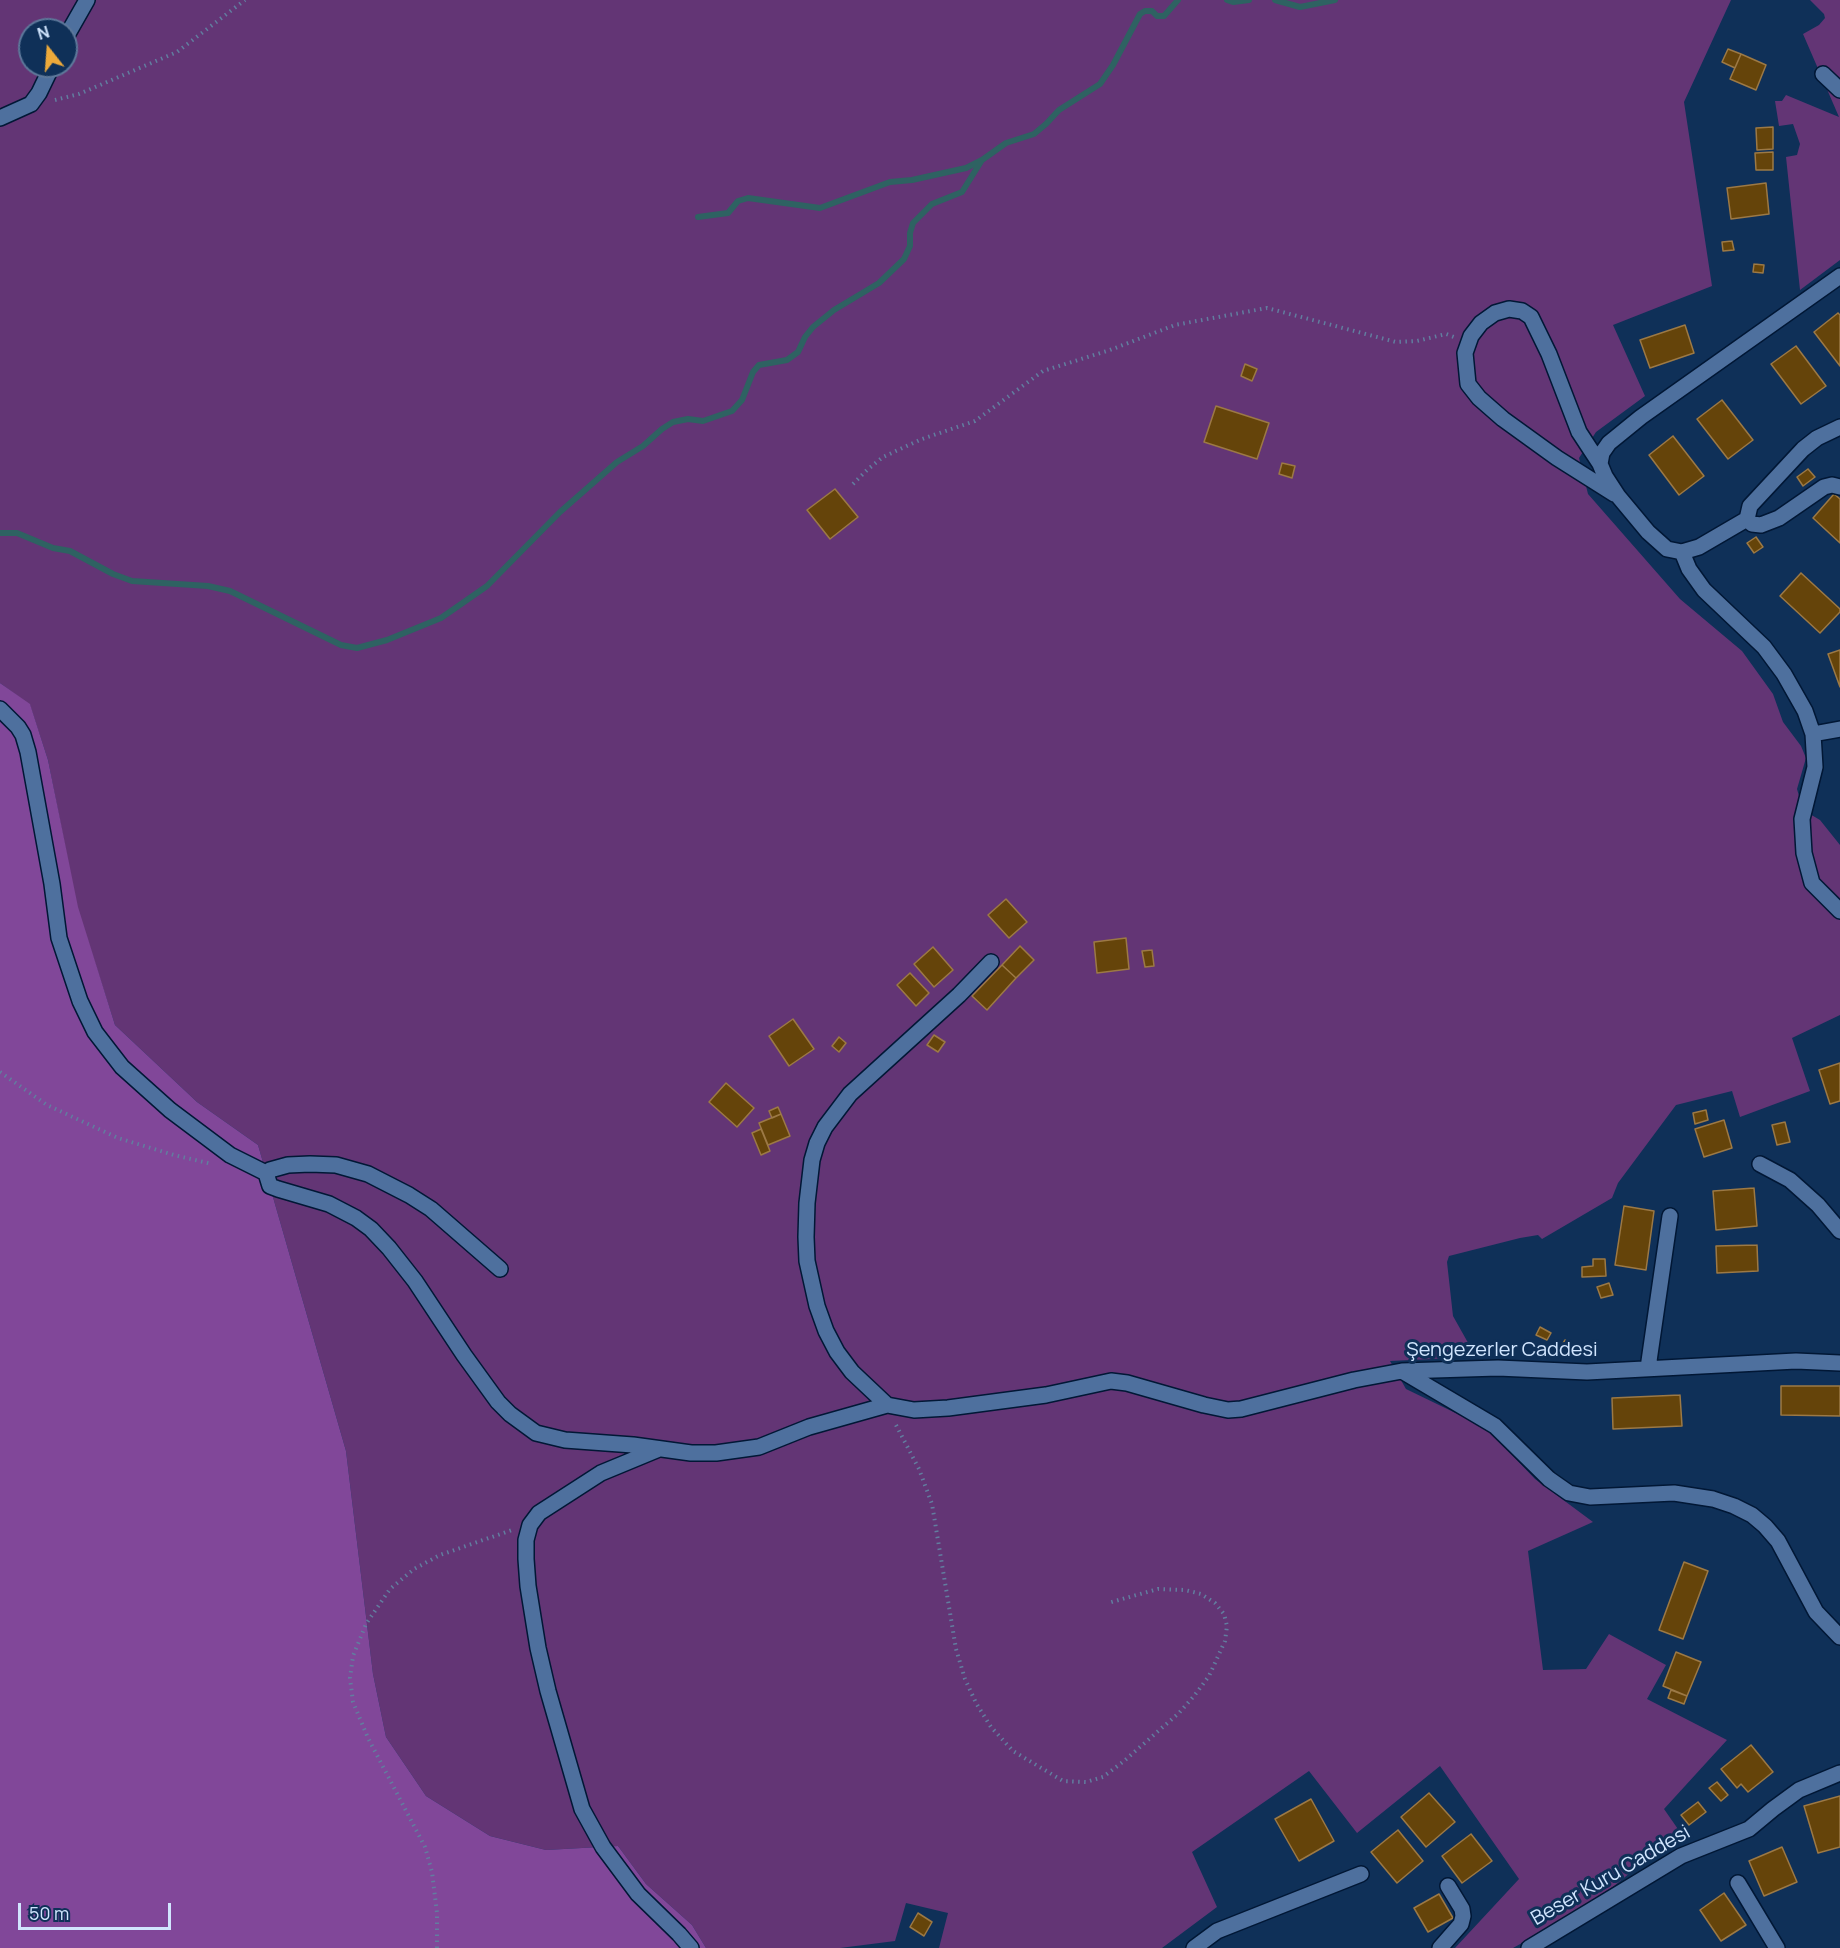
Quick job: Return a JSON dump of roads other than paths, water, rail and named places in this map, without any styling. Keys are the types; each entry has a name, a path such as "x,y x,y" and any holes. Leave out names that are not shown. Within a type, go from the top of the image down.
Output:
{"street":[{"path":"77,18 87,0"},
{"path":"1823,75 1840,90"},
{"path":"0,118 31,104 46,78"},
{"path":"1600,464 1602,453 1621,432 1840,276"},
{"path":"1618,496 1557,458 1479,398 1468,384 1465,369 1466,344 1481,323 1496,313 1509,309 1522,311 1531,317 1549,354 1579,432 1618,496 1648,532 1666,549 1682,552 1699,547 1747,519"},
{"path":"1840,427 1817,438 1803,449 1750,506 1746,514 1747,519 1752,524 1761,525 1779,518 1824,487 1832,485 1840,488"},
{"path":"1682,552 1689,569 1704,590 1764,647 1784,674 1804,711 1813,734 1815,767 1802,819 1804,853 1812,883 1840,911"},
{"path":"0,709 18,727 28,752 52,884 59,938 80,1001 95,1032 122,1067 170,1110 230,1155 266,1173 270,1186 329,1204 371,1229 416,1281 492,1395 521,1423 549,1438 691,1453 716,1453 759,1447 809,1427 887,1406"},
{"path":"1813,734 1840,729"},
{"path":"887,1406 852,1372 837,1352 817,1306 807,1261 806,1237 812,1160 825,1127 850,1094 951,1002 991,962"},
{"path":"266,1173 288,1165 310,1164 336,1165 368,1174 431,1209 500,1269"},
{"path":"1760,1164 1790,1180 1818,1205 1840,1231"},
{"path":"1648,1368 1670,1216"},
{"name":"Şengezerler Caddesi","path":"887,1406 914,1410 948,1408 1046,1395 1111,1381 1127,1383 1204,1406 1228,1410 1241,1409 1354,1380 1402,1371 1498,1368 1587,1372 1796,1361 1840,1363"},
{"path":"1402,1371 1495,1426 1548,1479 1569,1493 1590,1497 1674,1493 1713,1499 1752,1515 1778,1541 1816,1612 1825,1624 1840,1637"},
{"path":"659,1449 601,1473 539,1513 530,1525 526,1540 526,1559 536,1639 548,1691 582,1809 603,1847 632,1887 680,1934 691,1948"},
{"name":"Beser Kuru Caddesi","path":"1529,1948 1681,1857 1742,1833 1800,1790 1840,1773"},
{"path":"1194,1948 1217,1931 1361,1874"},
{"path":"1738,1883 1777,1948"},
{"path":"1440,1948 1461,1924 1463,1916 1462,1909 1448,1886"}],"waterway":[{"path":"698,217 728,213 738,201 748,198 820,208 890,182 912,180 966,168 1006,143 1034,134 1059,110 1100,84 1113,65 1140,14 1152,11 1157,16 1164,16 1178,0"},
{"path":"1227,0 1233,2 1249,0"},
{"path":"1275,0 1300,7 1335,0"},
{"path":"0,533 17,533 53,548 70,551 113,574 132,581 208,586 230,591 341,645 357,648 387,640 441,618 487,586 560,512 617,462 643,446 662,429 673,422 688,419 703,421 732,411 742,400 753,372 759,365 787,360 798,352 813,327 834,310 879,283 904,259 910,246 913,223 932,204 962,192 982,160"}]}
